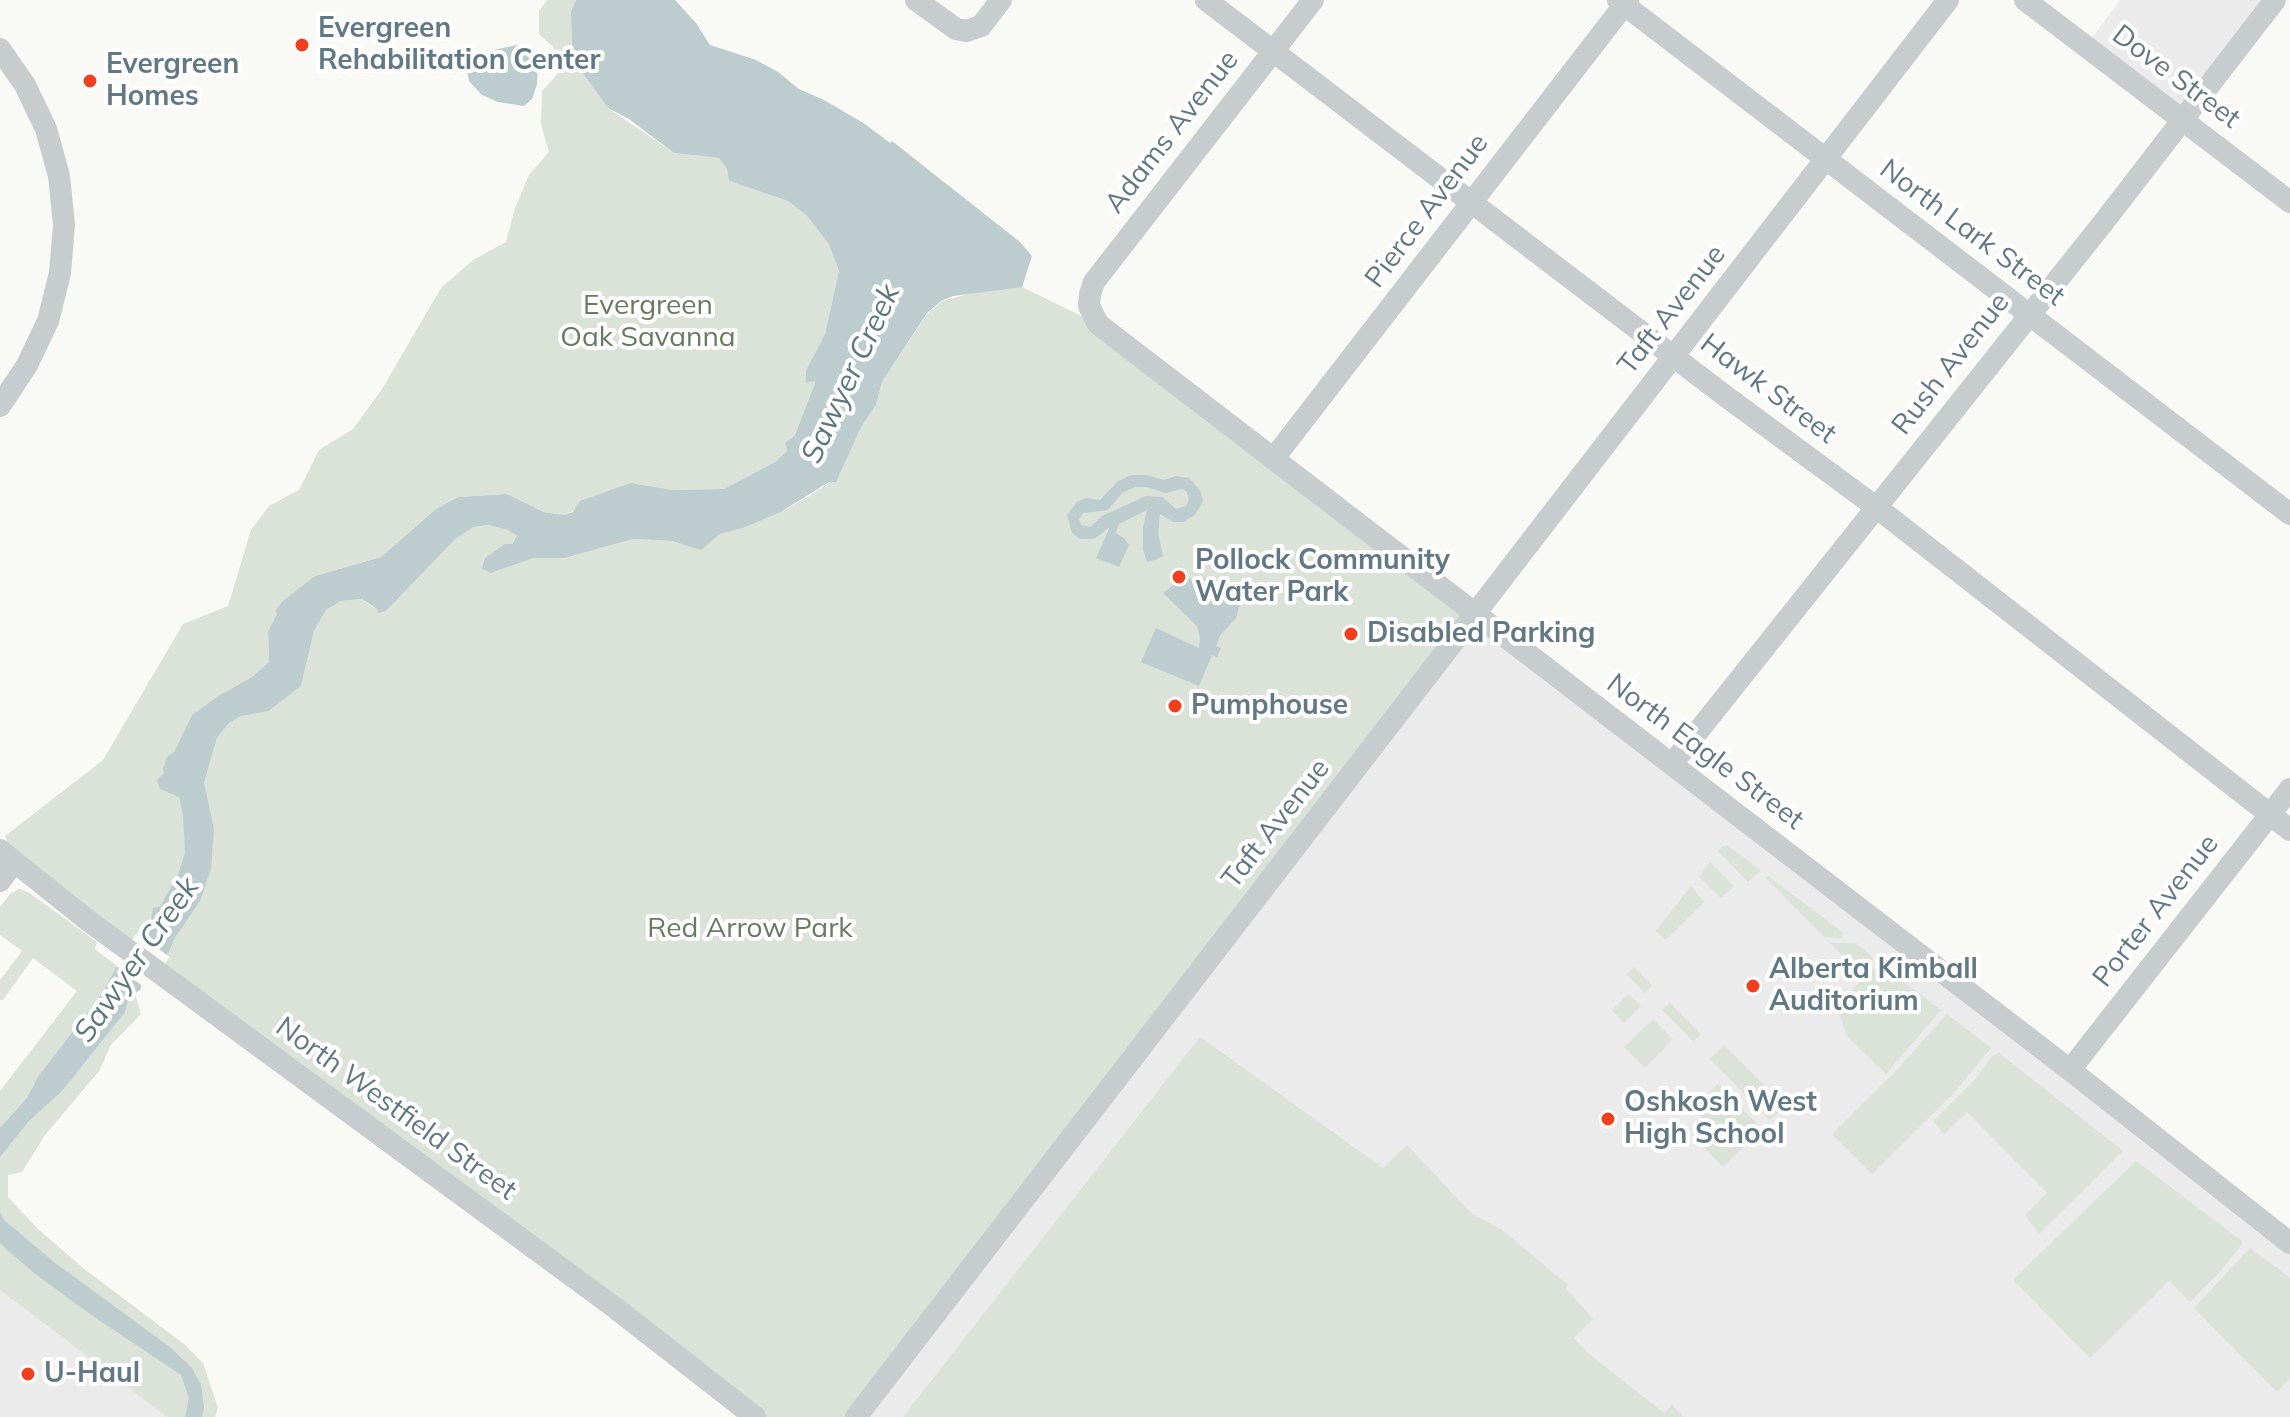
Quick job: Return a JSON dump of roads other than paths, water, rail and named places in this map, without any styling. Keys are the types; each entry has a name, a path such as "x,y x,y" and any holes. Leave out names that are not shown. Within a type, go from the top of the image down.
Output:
{"street":[{"path":"916,0 956,29 966,31 981,26 1001,0"},
{"name":"Hawk Street","path":"1206,0 1470,203 1876,507 2290,830"},
{"name":"Adams Avenue","path":"1089,306 1094,282 1313,0"},
{"name":"Taft Avenue","path":"856,1417 1948,0"},
{"name":"Dove Street","path":"2025,0 2290,202"},
{"name":"Rush Avenue","path":"1672,764 2275,0"},
{"name":"North Lark Street","path":"1623,2 2290,514"},
{"name":"Pierce Avenue","path":"1274,458 1623,2"},
{"path":"0,49 25,85 46,129 59,176 64,225 60,273 48,321 27,365 2,400"},
{"name":"North Eagle Street","path":"1089,306 1098,324 2070,1070 2290,1243"},
{"name":"Porter Avenue","path":"2070,1070 2290,789"},
{"path":"0,881 7,856"},
{"name":"North Westfield Street","path":"7,856 165,978 614,1307 755,1417"}],"water":[{"name":"Sawyer Creek","path":"576,0 675,0 696,23 710,45 756,60 799,89 865,124 890,143 892,141 1020,242 1032,256 1022,287 953,296 941,301 927,313 882,382 876,405 861,427 836,482 829,482 779,513 720,534 701,550 672,541 633,539 565,558 534,558 491,573 482,569 485,558 505,544 512,544 517,536 508,530 488,525 473,527 455,539 386,611 378,613 362,599 341,601 326,610 314,631 301,686 268,711 241,716 229,723 217,738 204,783 214,829 211,869 200,901 174,939 169,952 141,984 141,989 128,999 125,1012 62,1091 28,1122 0,1157 0,1128 27,1098 38,1077 103,992 151,921 153,908 160,907 178,875 185,853 183,815 179,797 160,789 157,780 164,773 167,757 174,752 192,715 252,677 269,662 268,631 277,614 275,611 283,601 315,576 381,557 436,509 458,497 507,494 544,512 564,515 573,512 580,501 631,483 673,490 724,489 775,462 787,451 785,443 795,435 815,383 806,383 806,370 825,334 839,271 829,244 807,216 788,201 729,181 727,169 719,158 674,153 629,119 608,108 573,59 571,11"},
{"path":"518,45 535,56 538,63 537,84 532,99 524,106 498,102 482,95 469,81 467,70 470,63 483,52"},
{"path":"1131,475 1164,480 1176,476 1189,478 1200,490 1203,501 1195,515 1183,522 1173,522 1160,514 1158,533 1163,556 1147,562 1143,549 1143,527 1147,510 1119,524 1116,533 1129,545 1119,567 1096,558 1110,527 1094,539 1080,539 1072,533 1067,515 1077,502 1086,498 1100,500 1118,481","holes":["1135,487 1166,493 1182,489 1187,492 1189,501 1186,506 1176,509 1162,497 1146,496 1102,516 1090,527 1081,525 1079,519 1083,513 1108,510 1122,493"]},
{"path":"1195,577 1212,578 1226,584 1241,600 1236,618 1221,634 1216,646 1221,648 1217,657 1212,655 1199,686 1141,662 1156,628 1199,648 1197,626 1163,593 1175,584"},
{"path":"0,1212 4,1220 54,1262 171,1348 192,1368 201,1385 202,1417 185,1417 189,1398 181,1375 90,1314 34,1273 0,1243"}],"place":[{"name":"Evergreen Rehabilitation Center","path":"302,45"},
{"name":"Evergreen Homes","path":"90,81"},
{"name":"Pollock Community Water Park","path":"1179,577"},
{"name":"Disabled Parking","path":"1351,634"},
{"name":"Pumphouse","path":"1175,706"},
{"name":"Alberta Kimball Auditorium","path":"1753,986"},
{"name":"Oshkosh West High School","path":"1608,1119"},
{"name":"U-Haul","path":"28,1374"}],"park label":[{"name":"Evergreen Oak Savanna","path":"648,322"},
{"name":"Red Arrow Park","path":"750,929"}]}
